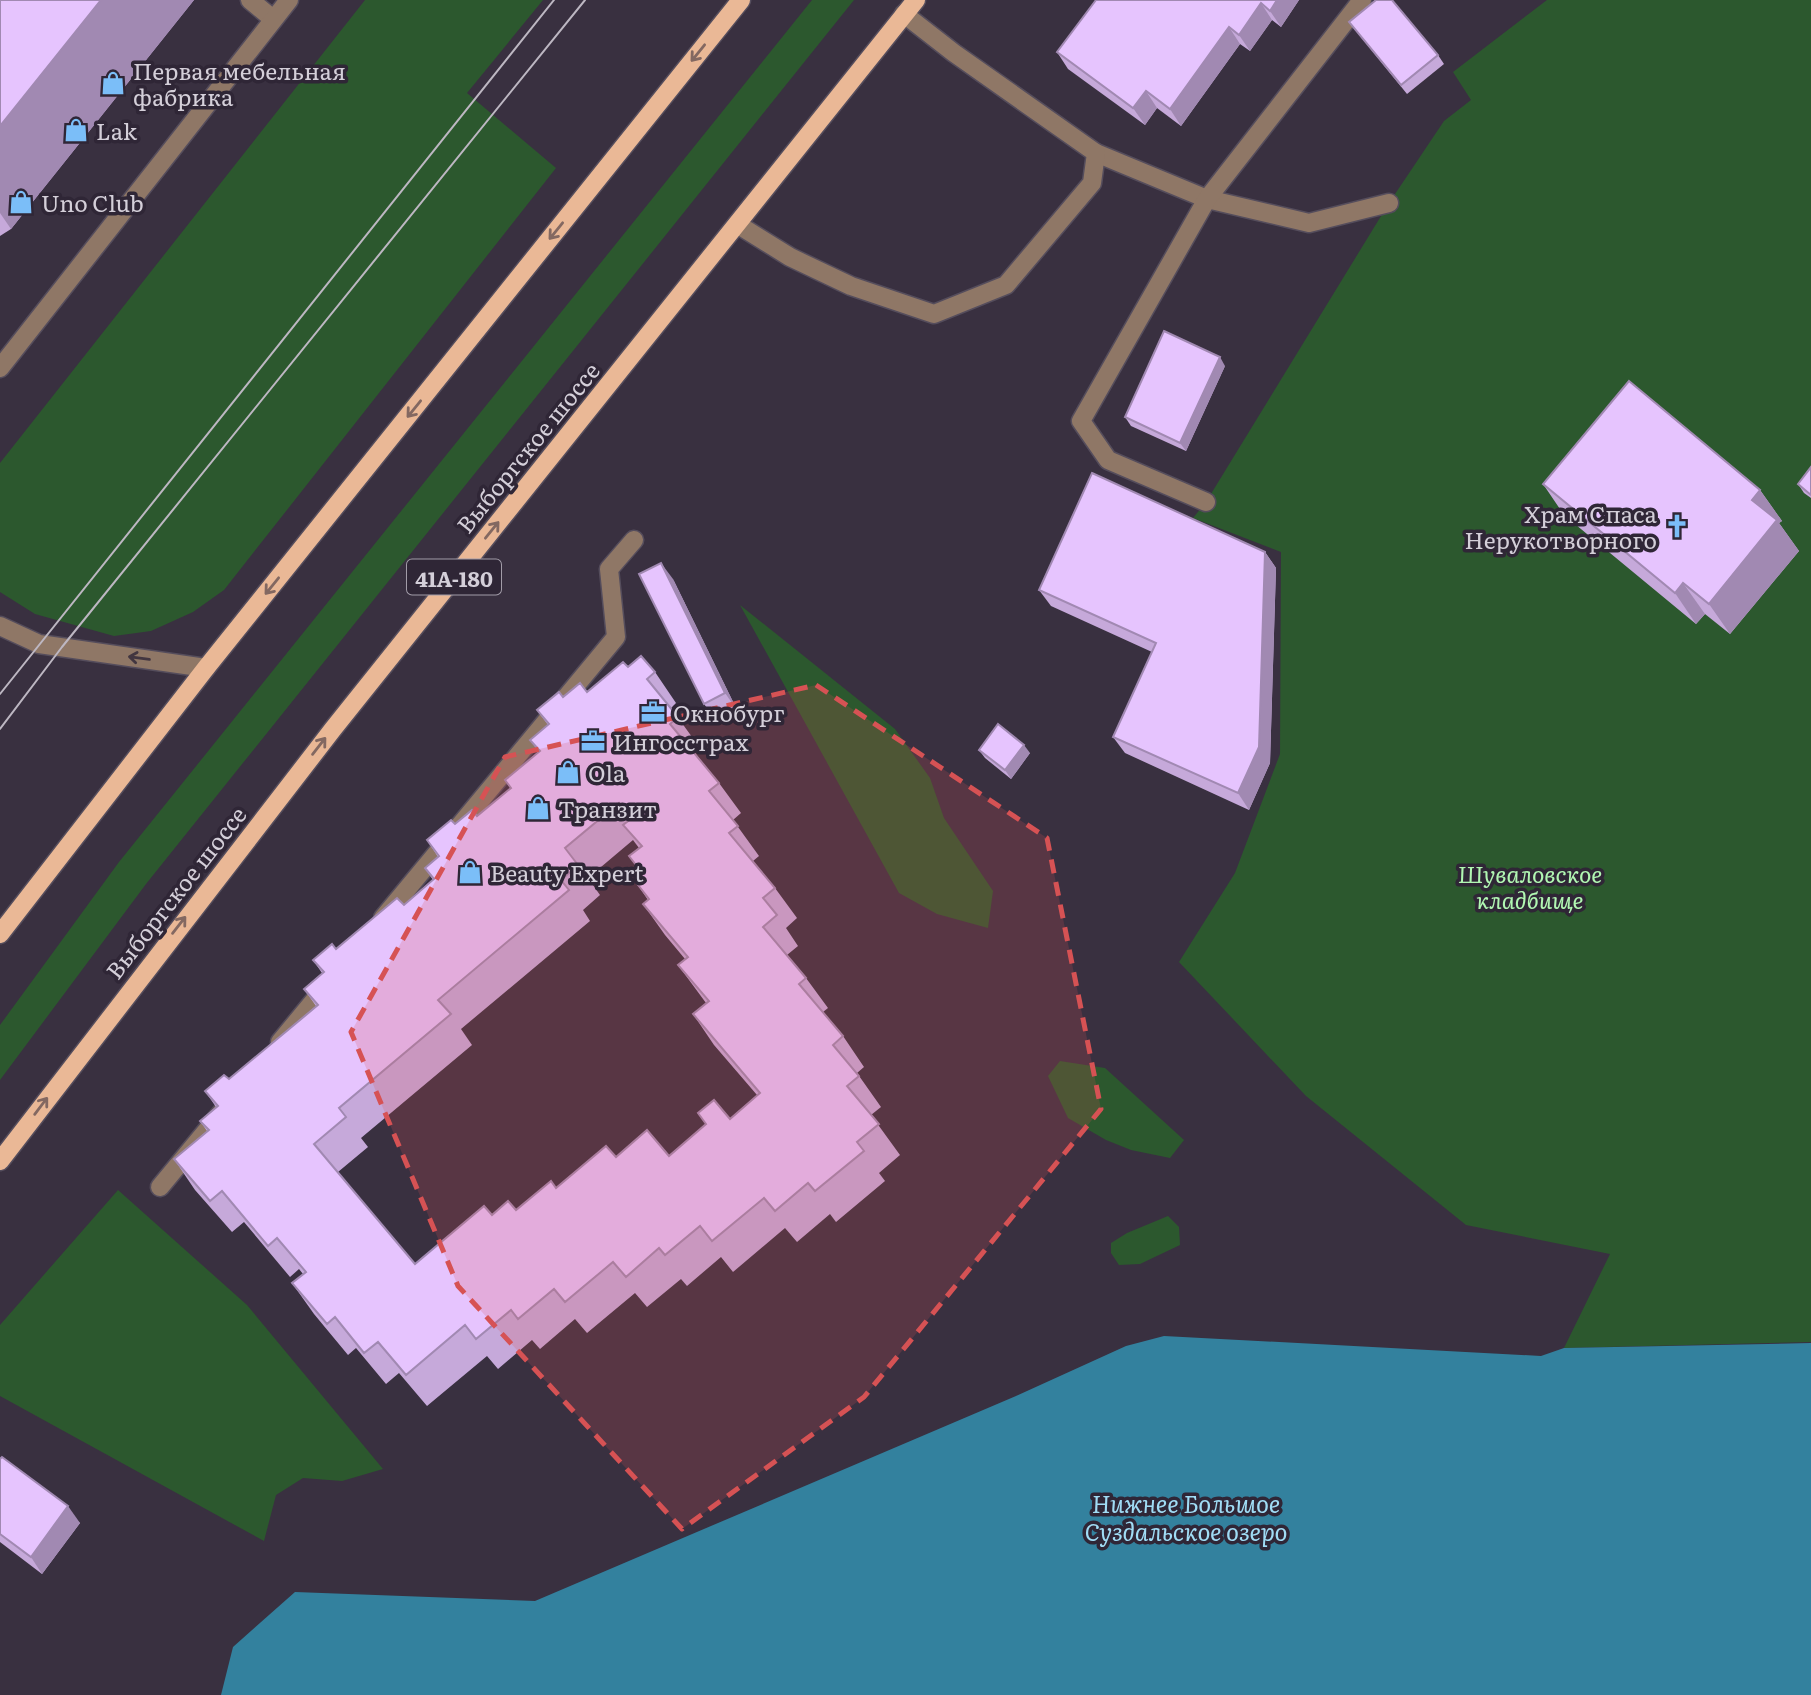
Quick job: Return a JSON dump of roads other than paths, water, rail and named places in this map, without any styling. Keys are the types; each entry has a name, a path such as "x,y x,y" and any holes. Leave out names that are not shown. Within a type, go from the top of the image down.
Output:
{"main road":[{"path":"0,934 206,668 741,0"},
{"name":"Выборгское шоссе","path":"0,1161 324,739 916,0"}],"street":[{"path":"250,0 274,19"},
{"path":"0,368 289,0"},
{"path":"1206,502 1108,460 1081,421 1207,199 1363,0"},
{"path":"904,15 1096,153 1207,199 1309,223 1389,203"},
{"path":"737,224 790,257 851,286 934,314 1006,285 1091,183 1096,153"},
{"path":"370,933 615,637 609,569 634,540"},
{"path":"0,626 39,644 206,668"},
{"path":"272,1051 335,976"},
{"path":"160,1188 237,1094"}],"water":[{"name":"Нижнее Большое Суздальское озеро","path":"1164,1336 1541,1356 1564,1348 1811,1343 1811,1695 221,1695 233,1647 295,1592 535,1601 1016,1396 1126,1346"}],"tram line":[{"path":"0,694 554,0"},
{"path":"0,729 62,647 585,0"}],"place":[{"name":"Первая мебельная фабрика","path":"113,83"},
{"name":"Lak","path":"76,130"},
{"name":"Uno Club","path":"21,202"},
{"name":"Храм Спаса Нерукотворного","path":"1677,526"},
{"name":"Окнобург","path":"653,712"},
{"name":"Ингосстрах","path":"593,741"},
{"name":"Ola","path":"568,772"},
{"name":"Транзит","path":"538,808"},
{"name":"Beauty Expert","path":"470,872"}],"park label":[{"name":"Шуваловское кладбище","path":"1530,886"}]}
